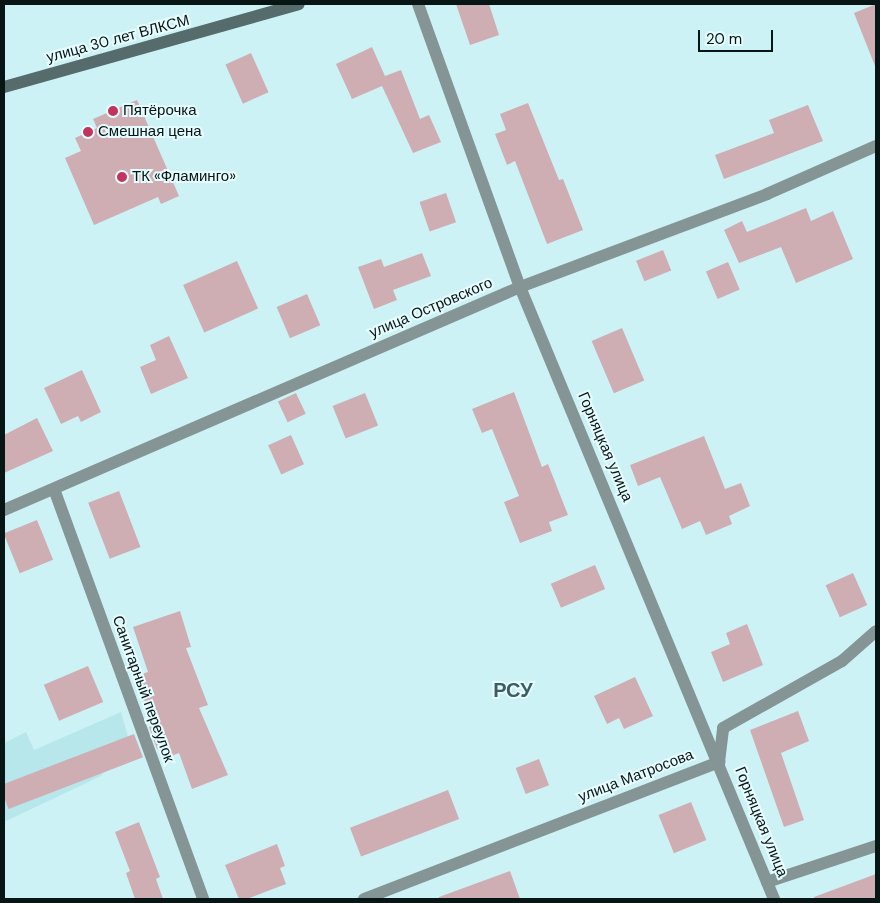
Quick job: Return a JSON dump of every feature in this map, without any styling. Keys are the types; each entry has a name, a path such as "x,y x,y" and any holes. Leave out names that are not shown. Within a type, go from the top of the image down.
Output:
{"main road":[{"name":"улица 30 лет ВЛКСМ","path":"4,87 299,4"}],"street":[{"name":"Горняцкая улица","path":"418,4 520,287 719,762 774,899"},
{"name":"улица Островского","path":"4,510 520,287 767,194 876,146"},
{"name":"Санитарный переулок","path":"54,488 203,899"},
{"path":"719,762 723,728 842,660 876,632"},
{"name":"улица Матросова","path":"364,899 719,762"},
{"path":"767,882 876,846"}],"shaded area":[{"path":"121,712 128,737 101,776 4,822 4,743 26,732 34,750"}],"building":[{"path":"456,4 489,4 499,35 470,45"},
{"path":"876,4 876,66 875,66 854,13"},
{"path":"372,47 385,76 401,70 420,119 429,115 441,142 413,153 382,86 352,99 336,64"},
{"path":"251,53 268,92 243,104 225,64"},
{"name":"ТК «Фламинго»","path":"137,100 179,196 161,204 158,197 94,225 65,158 81,151 75,138 97,128 93,119"},
{"path":"528,103 559,180 563,179 583,230 547,244 515,161 507,165 495,134 506,130 500,114"},
{"path":"808,105 823,141 724,179 715,155 774,133 769,120"},
{"path":"446,193 456,222 430,231 420,202"},
{"path":"806,208 811,221 833,211 853,259 796,283 781,247 739,263 724,230 742,221 747,232"},
{"path":"663,250 671,270 644,281 636,261"},
{"path":"422,253 431,276 393,290 397,300 374,309 358,267 381,259 384,267"},
{"path":"237,261 258,309 204,333 183,285"},
{"path":"728,262 740,290 718,299 706,271"},
{"path":"307,294 320,325 290,338 277,307"},
{"path":"622,328 644,380 614,393 592,341"},
{"path":"169,336 188,378 151,394 140,367 156,360 150,345"},
{"path":"82,370 101,412 81,422 78,416 61,424 44,388"},
{"path":"514,392 542,467 548,464 568,515 549,522 552,531 520,543 504,502 519,496 492,429 482,433 472,409"},
{"path":"296,393 306,414 288,422 278,401"},
{"path":"365,393 378,425 346,439 333,406"},
{"path":"37,418 53,451 4,473 4,435"},
{"path":"291,435 304,464 281,474 268,445"},
{"path":"704,436 725,489 741,483 750,506 729,516 732,524 706,535 700,521 682,529 660,477 638,486 630,465"},
{"path":"119,491 141,547 110,559 88,503"},
{"path":"37,520 53,560 20,573 4,533"},
{"path":"595,565 605,589 561,608 551,584"},
{"path":"853,573 867,605 840,617 826,585"},
{"path":"180,611 191,647 186,648 208,705 199,708 228,775 192,789 179,753 169,757 165,746 157,749 149,727 153,725 136,676 148,672 133,627"},
{"path":"747,624 763,665 723,682 711,652 730,644 726,633"},
{"path":"88,666 103,702 59,721 44,685"},
{"path":"635,677 653,716 624,729 619,718 607,724 594,696"},
{"path":"798,711 809,741 781,753 804,820 784,827 750,730"},
{"path":"134,734 143,757 9,809 4,797 4,784"},
{"path":"539,759 549,785 526,794 516,768"},
{"path":"448,790 459,819 361,857 350,828"},
{"path":"691,802 706,840 674,853 659,815"},
{"path":"139,822 160,877 156,879 163,899 135,899 126,873 130,871 115,832"},
{"path":"277,844 285,866 280,868 286,884 247,899 239,899 225,865"},
{"path":"510,871 520,899 439,899 439,897"},
{"path":"876,874 876,899 814,899 814,897"}],"place":[{"name":"Пятёрочка","path":"113,111"},
{"name":"Смешная цена","path":"88,132"},
{"name":"ТК «Фламинго»","path":"122,177"}],"district":[{"name":"РСУ","path":"513,690"}]}
